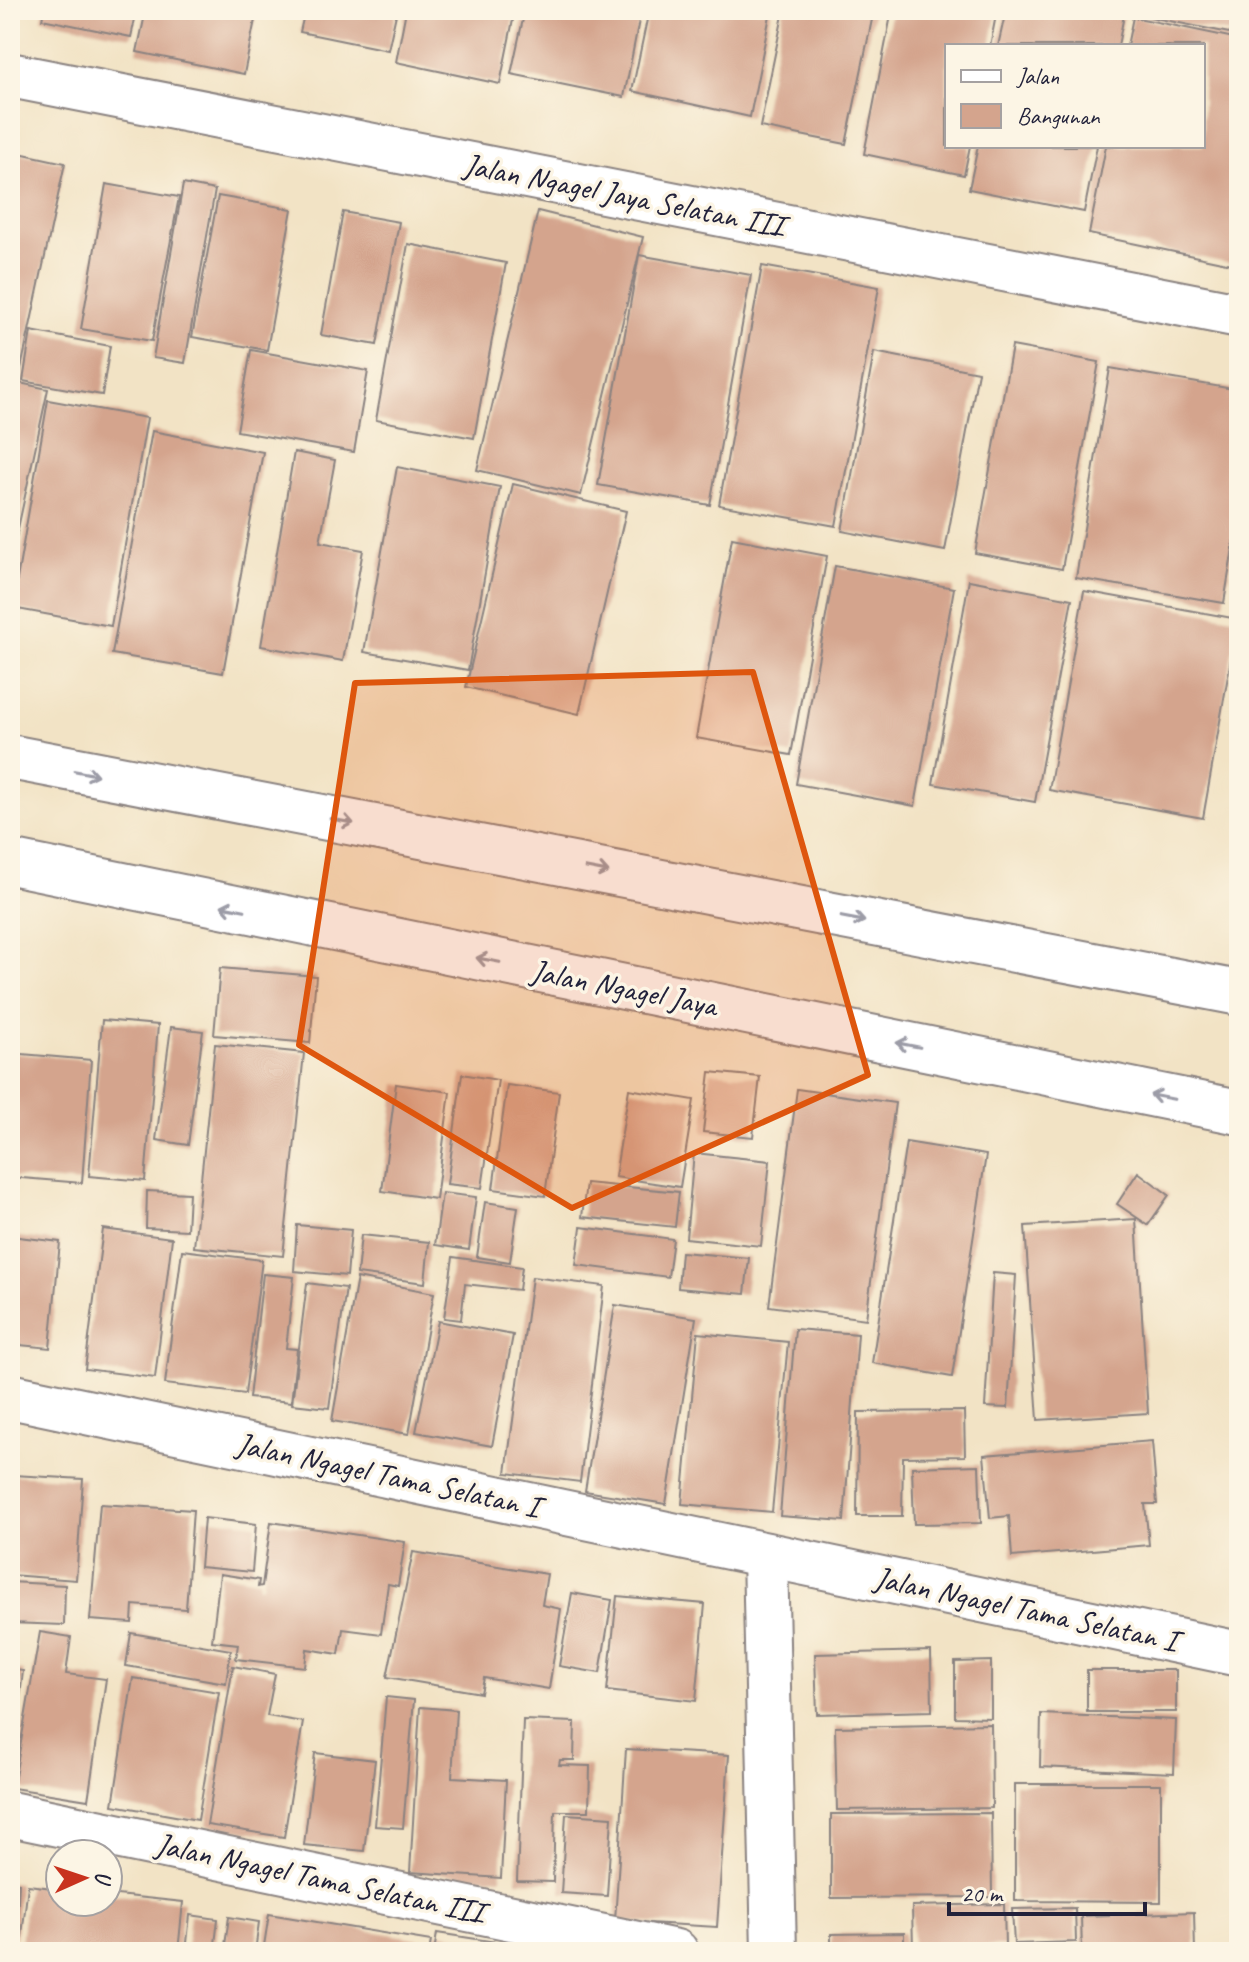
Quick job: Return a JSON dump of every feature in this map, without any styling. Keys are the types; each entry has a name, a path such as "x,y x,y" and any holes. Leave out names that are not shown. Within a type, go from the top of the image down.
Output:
{"street":[{"name":"Jalan Ngagel Jaya Selatan III","path":"10,75 1239,315"},
{"path":"10,757 1239,993"},
{"name":"Jalan Ngagel Jaya","path":"10,862 1239,1112"},
{"name":"Jalan Ngagel Tama Selatan I","path":"10,1396 1239,1654"},
{"path":"765,1555 774,1952"},
{"name":"Jalan Ngagel Tama Selatan III","path":"10,1814 676,1952"}],"highlighted area":[{"path":"753,672 868,1075 572,1208 299,1045 355,683"}],"building":[{"path":"44,10 137,10 131,37 42,19"},
{"path":"146,10 257,10 244,74 137,52"},
{"path":"305,10 397,10 388,50 300,32"},
{"path":"406,10 515,10 500,84 396,62"},
{"path":"525,10 641,10 624,97 511,74"},
{"path":"649,10 771,10 750,117 632,91"},
{"path":"784,10 874,10 846,144 760,127"},
{"path":"892,10 997,10 990,44 945,44 945,148 970,148 964,175 864,154"},
{"path":"1006,10 1102,10 1124,15 1118,44 998,44"},
{"path":"1136,10 1239,10 1239,35 1135,14"},
{"path":"1133,17 1239,39 1239,250 1236,265 1089,234 1106,148 1205,148 1205,44 1127,44"},
{"path":"978,148 1097,148 1084,212 969,189"},
{"path":"10,151 65,163 20,373 10,371"},
{"path":"106,184 179,197 152,341 81,329"},
{"path":"183,184 215,190 185,363 153,358"},
{"path":"218,196 292,209 267,350 192,337"},
{"path":"538,211 643,237 581,495 477,470"},
{"path":"343,212 399,222 377,345 321,335"},
{"path":"408,244 506,263 474,438 376,420"},
{"path":"639,255 751,275 710,505 598,485"},
{"path":"762,266 879,287 836,526 719,505"},
{"path":"31,331 110,346 102,395 23,381"},
{"path":"1012,346 1099,362 1062,569 975,553"},
{"path":"251,350 368,371 354,452 237,431"},
{"path":"874,352 978,372 945,551 842,531"},
{"path":"1110,368 1239,390 1239,511 1224,603 1076,578"},
{"path":"10,381 48,389 11,561 10,561"},
{"path":"48,400 147,418 111,626 12,608"},
{"path":"152,431 263,452 223,673 112,654"},
{"path":"294,452 335,460 320,542 363,550 343,661 261,646"},
{"path":"397,467 500,487 468,670 364,652"},
{"path":"513,484 626,511 579,714 466,687"},
{"path":"732,538 827,556 791,755 696,738"},
{"path":"835,566 954,588 915,806 796,784"},
{"path":"969,580 1072,599 1035,802 933,784"},
{"path":"1084,591 1238,619 1203,818 1049,790"},
{"path":"220,968 316,976 310,1043 214,1035"},
{"path":"102,1020 158,1025 145,1181 89,1176"},
{"path":"171,1027 203,1031 188,1145 156,1140"},
{"path":"215,1044 304,1053 283,1256 194,1247"},
{"path":"10,1053 91,1060 82,1183 10,1177"},
{"path":"710,1072 760,1077 753,1137 703,1132"},
{"path":"462,1074 498,1080 482,1188 447,1184"},
{"path":"396,1084 450,1092 436,1199 382,1191"},
{"path":"507,1085 559,1092 545,1196 493,1189"},
{"path":"629,1089 694,1100 680,1187 615,1177"},
{"path":"797,1089 895,1103 866,1319 769,1306"},
{"path":"906,1142 986,1155 952,1377 872,1363"},
{"path":"694,1153 770,1161 761,1246 686,1238"},
{"path":"1138,1172 1169,1195 1148,1225 1117,1204"},
{"path":"586,1183 679,1192 675,1227 582,1217"},
{"path":"147,1191 189,1193 187,1230 146,1228"},
{"path":"442,1193 476,1197 469,1250 435,1245"},
{"path":"485,1202 518,1207 510,1262 477,1257"},
{"path":"1136,1219 1148,1413 1038,1420 1025,1226"},
{"path":"297,1225 351,1230 347,1276 294,1271"},
{"path":"581,1227 673,1239 668,1277 576,1265"},
{"path":"103,1229 172,1238 155,1378 85,1369"},
{"path":"361,1235 429,1242 425,1283 357,1274"},
{"path":"10,1236 60,1242 50,1348 10,1344"},
{"path":"182,1250 262,1260 245,1394 165,1384"},
{"path":"681,1252 749,1258 745,1294 678,1288"},
{"path":"453,1257 522,1267 519,1290 465,1284 461,1320 444,1318"},
{"path":"993,1273 1016,1275 1008,1408 985,1407"},
{"path":"263,1274 294,1277 286,1348 297,1349 291,1402 249,1398"},
{"path":"532,1277 604,1286 580,1482 506,1473"},
{"path":"357,1278 434,1293 409,1434 332,1421"},
{"path":"307,1283 346,1288 329,1408 292,1404"},
{"path":"615,1305 696,1318 666,1504 585,1491"},
{"path":"438,1321 513,1335 492,1446 416,1432"},
{"path":"795,1329 858,1334 844,1521 780,1516"},
{"path":"698,1333 788,1342 772,1512 682,1504"},
{"path":"964,1411 965,1456 903,1457 902,1516 857,1516 858,1412"},
{"path":"1152,1441 1157,1504 1145,1504 1149,1545 1012,1557 1009,1516 990,1518 984,1455"},
{"path":"979,1465 981,1523 914,1524 912,1467"},
{"path":"13,1475 83,1479 76,1580 10,1575"},
{"path":"100,1504 193,1510 186,1609 133,1605 132,1623 90,1620"},
{"path":"204,1518 256,1524 252,1572 200,1567"},
{"path":"271,1522 405,1542 398,1586 388,1584 381,1634 343,1629 339,1654 307,1649 305,1667 236,1659 238,1644 212,1641 220,1574 259,1580 258,1587 262,1586"},
{"path":"413,1552 547,1574 542,1605 561,1609 549,1689 484,1678 481,1693 387,1677"},
{"path":"10,1582 65,1585 64,1625 10,1623"},
{"path":"572,1593 612,1600 600,1673 559,1666"},
{"path":"617,1596 705,1604 696,1701 607,1691"},
{"path":"40,1632 71,1637 66,1674 106,1679 88,1800 13,1788"},
{"path":"131,1633 231,1650 226,1683 126,1666"},
{"path":"931,1651 932,1711 817,1714 815,1654"},
{"path":"991,1661 991,1718 955,1717 955,1662"},
{"path":"233,1666 275,1674 267,1716 303,1722 284,1837 207,1825"},
{"path":"10,1669 23,1671 13,1756 10,1755"},
{"path":"1087,1670 1176,1670 1176,1712 1087,1712"},
{"path":"133,1678 219,1692 198,1820 113,1805"},
{"path":"386,1697 414,1700 403,1828 375,1826"},
{"path":"420,1707 456,1710 452,1777 506,1780 501,1878 410,1872"},
{"path":"1041,1714 1176,1720 1174,1773 1040,1767"},
{"path":"523,1720 575,1722 574,1760 560,1760 559,1765 590,1766 589,1811 555,1811 553,1882 517,1881"},
{"path":"991,1724 992,1808 837,1810 835,1727"},
{"path":"626,1749 729,1755 717,1927 615,1921"},
{"path":"315,1753 375,1760 364,1851 304,1845"},
{"path":"1015,1784 1161,1784 1161,1902 1015,1901"},
{"path":"991,1813 992,1897 831,1898 831,1814"},
{"path":"566,1814 612,1817 607,1896 561,1893"},
{"path":"10,1882 19,1883 16,1938 10,1938"},
{"path":"28,1885 44,1887 44,1918 124,1918 124,1896 183,1902 178,1952 20,1952"},
{"path":"1004,1904 1005,1946 913,1949 912,1906"},
{"path":"1075,1908 1076,1942 1014,1944 1012,1909"},
{"path":"1194,1912 1195,1952 1082,1952 1081,1916"},
{"path":"269,1914 431,1941 429,1952 263,1952"},
{"path":"190,1915 218,1919 214,1952 186,1952"},
{"path":"229,1917 259,1922 255,1952 224,1952"},
{"path":"437,1933 523,1946 522,1952 434,1952"},
{"path":"904,1933 904,1952 831,1952 831,1934"}]}
